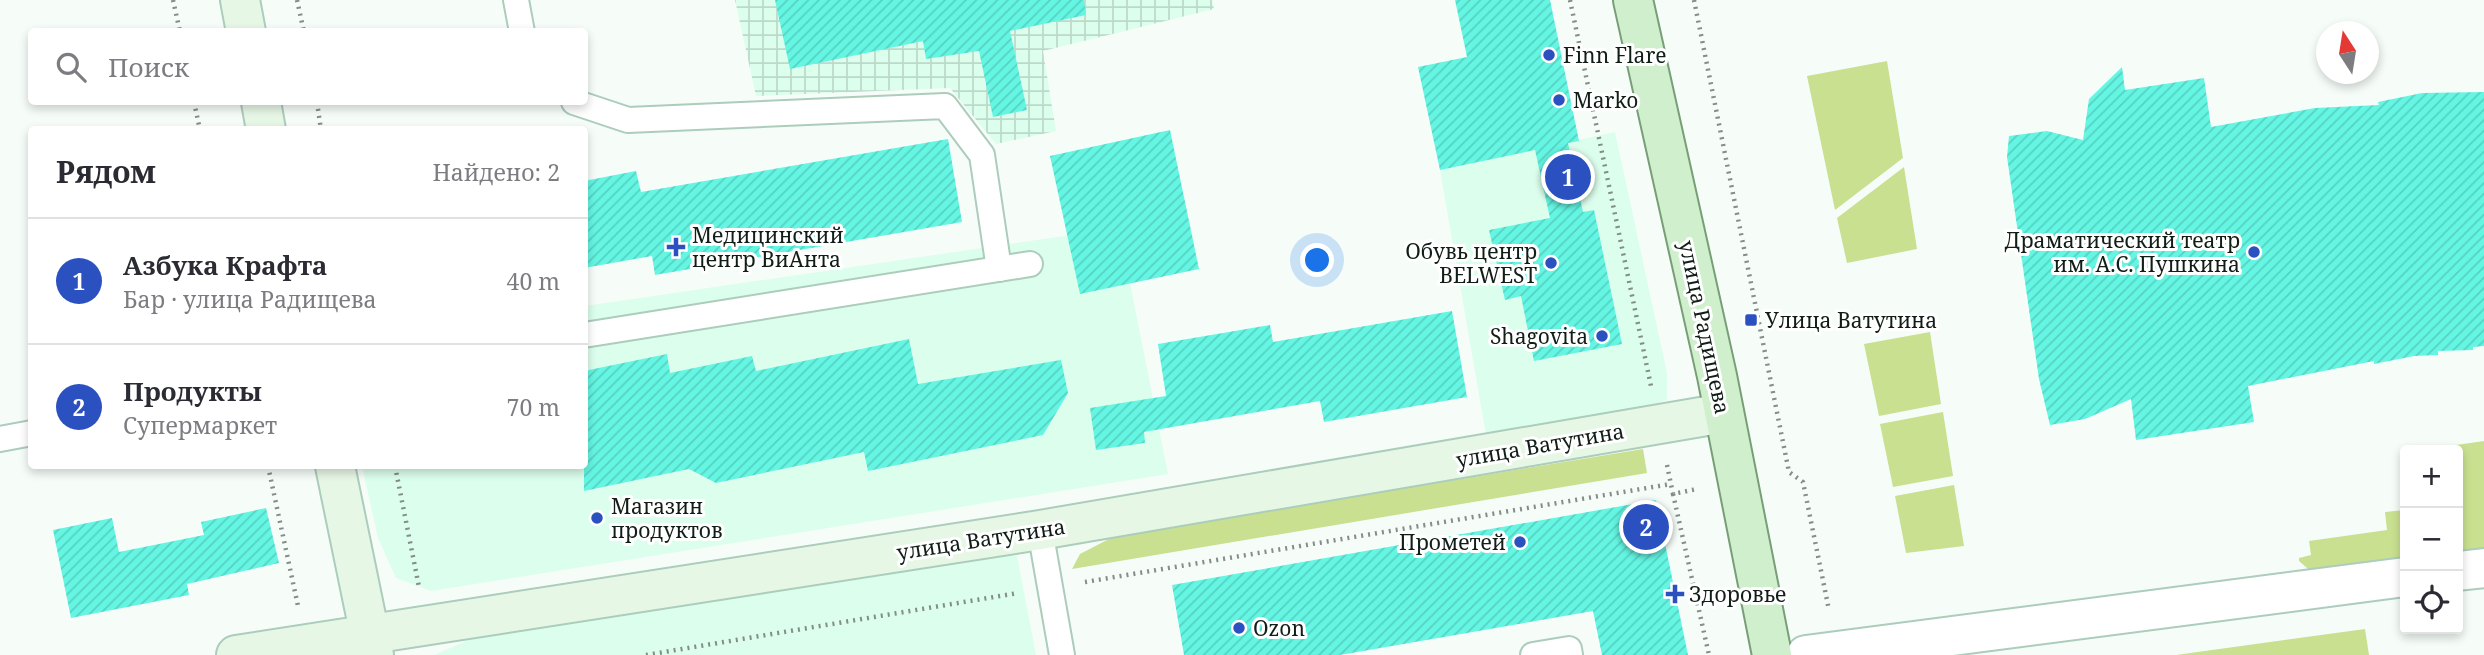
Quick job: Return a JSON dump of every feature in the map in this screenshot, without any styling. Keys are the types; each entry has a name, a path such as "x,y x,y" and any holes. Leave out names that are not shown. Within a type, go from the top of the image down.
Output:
{"main road":[{"name":"улица Радищева","path":"1633,0 1717,376 1772,655"}],"street":[{"path":"240,0 245,28"},
{"path":"262,105 265,126"},
{"name":"улица Ватутина","path":"236,655 307,644 372,644 426,625 1040,530 1724,413"},
{"path":"336,469 372,644"},
{"path":"2463,570 2484,568"},
{"path":"1821,652 2400,578"}],"lane":[{"path":"516,0 522,28"},
{"path":"582,105 628,120 945,106 982,155 999,269"},
{"path":"588,334 1030,264"},
{"path":"0,439 28,434"},
{"path":"1040,530 1062,655"},
{"path":"1533,655 1569,649 1570,655"}],"path":[{"path":"173,0 179,28"},
{"path":"297,0 303,28"},
{"path":"1570,0 1651,389"},
{"path":"1694,0 1789,472 1804,482 1821,652"},
{"path":"195,105 199,126"},
{"path":"317,105 320,126"},
{"path":"1717,376 1767,365"},
{"path":"269,469 307,644"},
{"path":"395,469 426,625"},
{"path":"646,655 1671,484"},
{"path":"1673,494 1709,655"}],"shaded area":[{"path":"735,0 1212,0 1214,9 1043,51 1056,131 996,144 950,88 756,96"},
{"path":"1615,132 1667,373 1667,400 1626,414 1486,435 1440,170"},
{"path":"1119,228 1168,474 431,591 396,578 378,538 363,469 588,469 588,306"},
{"path":"991,556 1017,556 1036,655 434,655 478,636"}],"green space":[{"path":"1887,61 1903,158 1835,210 1807,76"},
{"path":"1904,167 1917,249 1847,263 1837,218"},
{"path":"1930,332 1941,404 1879,416 1864,344"},
{"path":"1943,412 1953,476 1893,487 1880,424"},
{"path":"2484,441 2484,552 2463,554 2463,445 2456,445"},
{"path":"1643,449 1647,473 1072,569 1080,554 1109,539 1149,530"},
{"path":"1954,485 1964,546 1906,553 1895,496"},
{"path":"2400,510 2400,563 2314,574 2299,561 2299,558 2311,555 2309,541 2387,530 2385,512"},
{"path":"2365,629 2369,655 2176,655"}],"building":[{"path":"775,0 1084,0 1086,15 1010,31 1027,110 993,117 979,51 926,59 923,41 790,69"},
{"path":"1455,0 1550,0 1579,141 1568,143 1583,212 1594,210 1622,344 1534,361 1521,296 1505,300 1489,230 1550,218 1535,150 1440,170 1418,67 1467,57"},
{"name":"Драматический театр им. А.С. Пушкина","path":"2122,67 2125,90 2204,78 2211,127 2315,108 2379,105 2378,102 2422,93 2484,92 2484,346 2473,347 2473,350 2438,351 2438,355 2414,356 2374,364 2374,361 2248,386 2254,422 2136,440 2131,399 2085,419 2050,425 2039,379 2007,157 2009,136 2047,131 2083,140 2089,99"},
{"path":"1170,130 1199,269 1080,294 1050,156"},
{"path":"948,139 962,222 655,275 652,256 588,267 588,180 636,171 641,192"},
{"path":"1452,311 1467,397 1324,422 1320,401 1144,432 1145,443 1096,450 1090,408 1166,396 1158,344 1270,325 1273,342"},
{"path":"909,339 918,384 1061,360 1068,393 1043,435 868,471 864,452 716,483 689,469 584,491 584,469 588,469 588,370 667,354 670,373 752,356 756,371"},
{"path":"1656,500 1688,655 1602,655 1593,611 1340,655 1184,655 1172,585"},
{"path":"266,508 279,563 187,584 189,595 71,618 53,530 112,518 119,552 204,535 201,522"}],"place":[{"name":"Finn Flare","path":"1549,55"},
{"name":"Marko","path":"1559,100"},
{"name":"Азбука Крафта","path":"1568,177"},
{"name":"Медицинский центр ВиАнта","path":"676,247"},
{"name":"Драматический театр им. А.С. Пушкина","path":"2254,252"},
{"name":"Обувь центр BELWEST","path":"1551,263"},
{"name":"Улица Ватутина","path":"1751,320"},
{"name":"Shagovita","path":"1602,336"},
{"name":"Магазин продуктов","path":"597,518"},
{"name":"Продукты","path":"1646,527"},
{"name":"Прометей","path":"1520,542"},
{"name":"Здоровье","path":"1675,594"},
{"name":"Ozon","path":"1239,628"}]}
